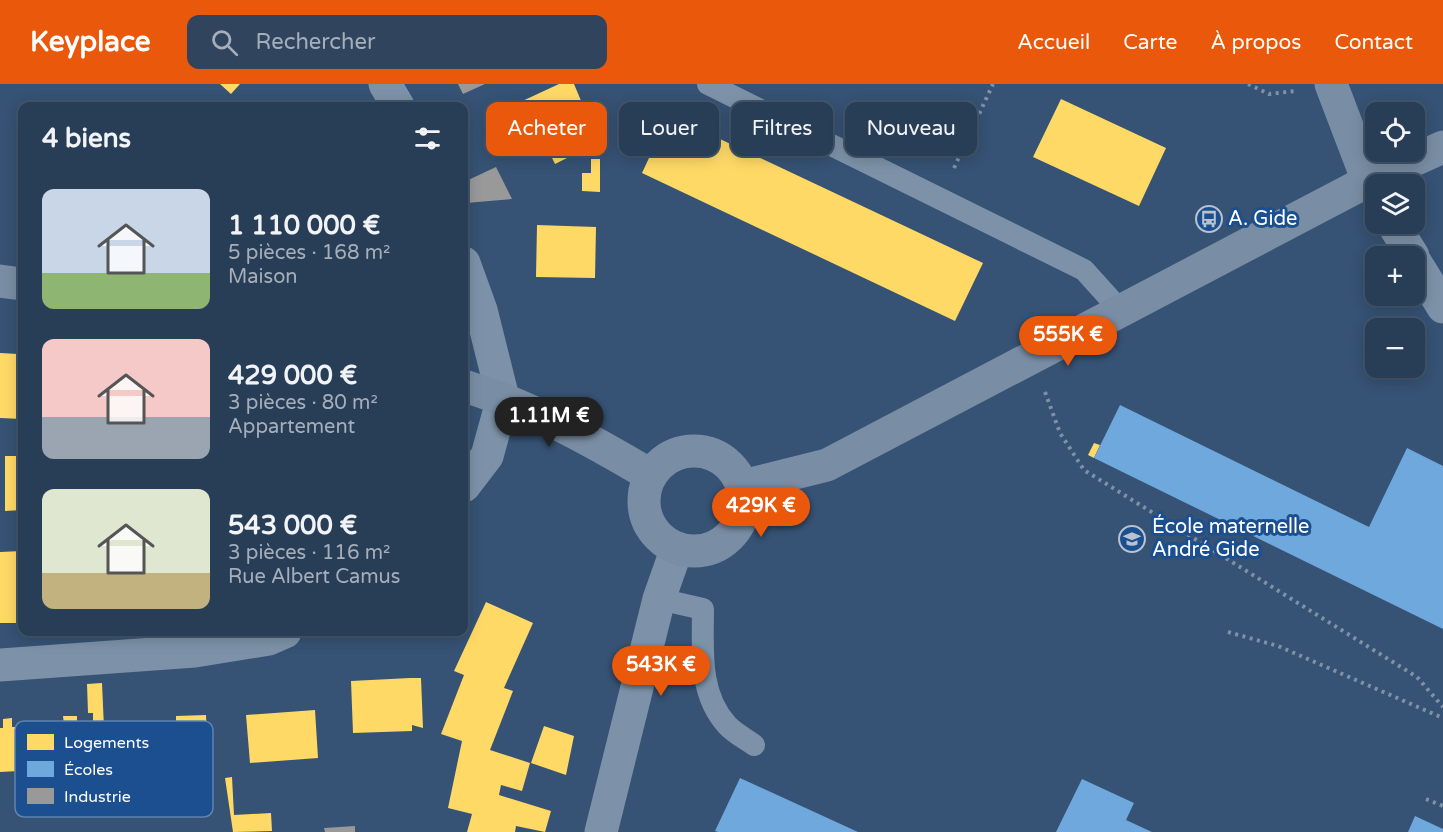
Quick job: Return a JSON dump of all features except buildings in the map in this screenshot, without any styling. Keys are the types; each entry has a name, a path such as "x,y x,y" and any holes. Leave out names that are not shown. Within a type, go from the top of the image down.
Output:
{"street":[{"path":"385,84 396,102"},
{"path":"1331,85 1366,174"},
{"path":"1396,174 1443,147"},
{"path":"743,486 827,465 1121,311 1365,191"},
{"path":"468,274 481,310 503,398 488,456 468,481"},
{"path":"1425,277 1443,308"},
{"path":"0,280 18,283"},
{"path":"468,387 503,398 595,442 650,475"},
{"path":"685,450 700,450 727,462 737,473 743,486 743,514 729,538 705,550 677,549 654,532 643,504 650,475 659,464 685,450"},
{"path":"601,832 659,599 677,549"},
{"path":"0,665 195,651 276,636"}],"lane":[{"path":"708,84 1084,270 1121,311"},
{"path":"659,599 703,609 703,659 708,693 728,726 754,745"}],"path":[{"path":"940,198 993,84"},
{"path":"1248,84 1269,94 1331,85"},
{"path":"1032,358 1060,433 1084,470 1417,677 1443,707"},
{"path":"1228,632 1278,645 1443,718"},
{"path":"1426,799 1443,806"}],"place":[{"name":"A. Gide","path":"1209,219"},
{"name":"École maternelle André Gide","path":"1132,539"}]}
